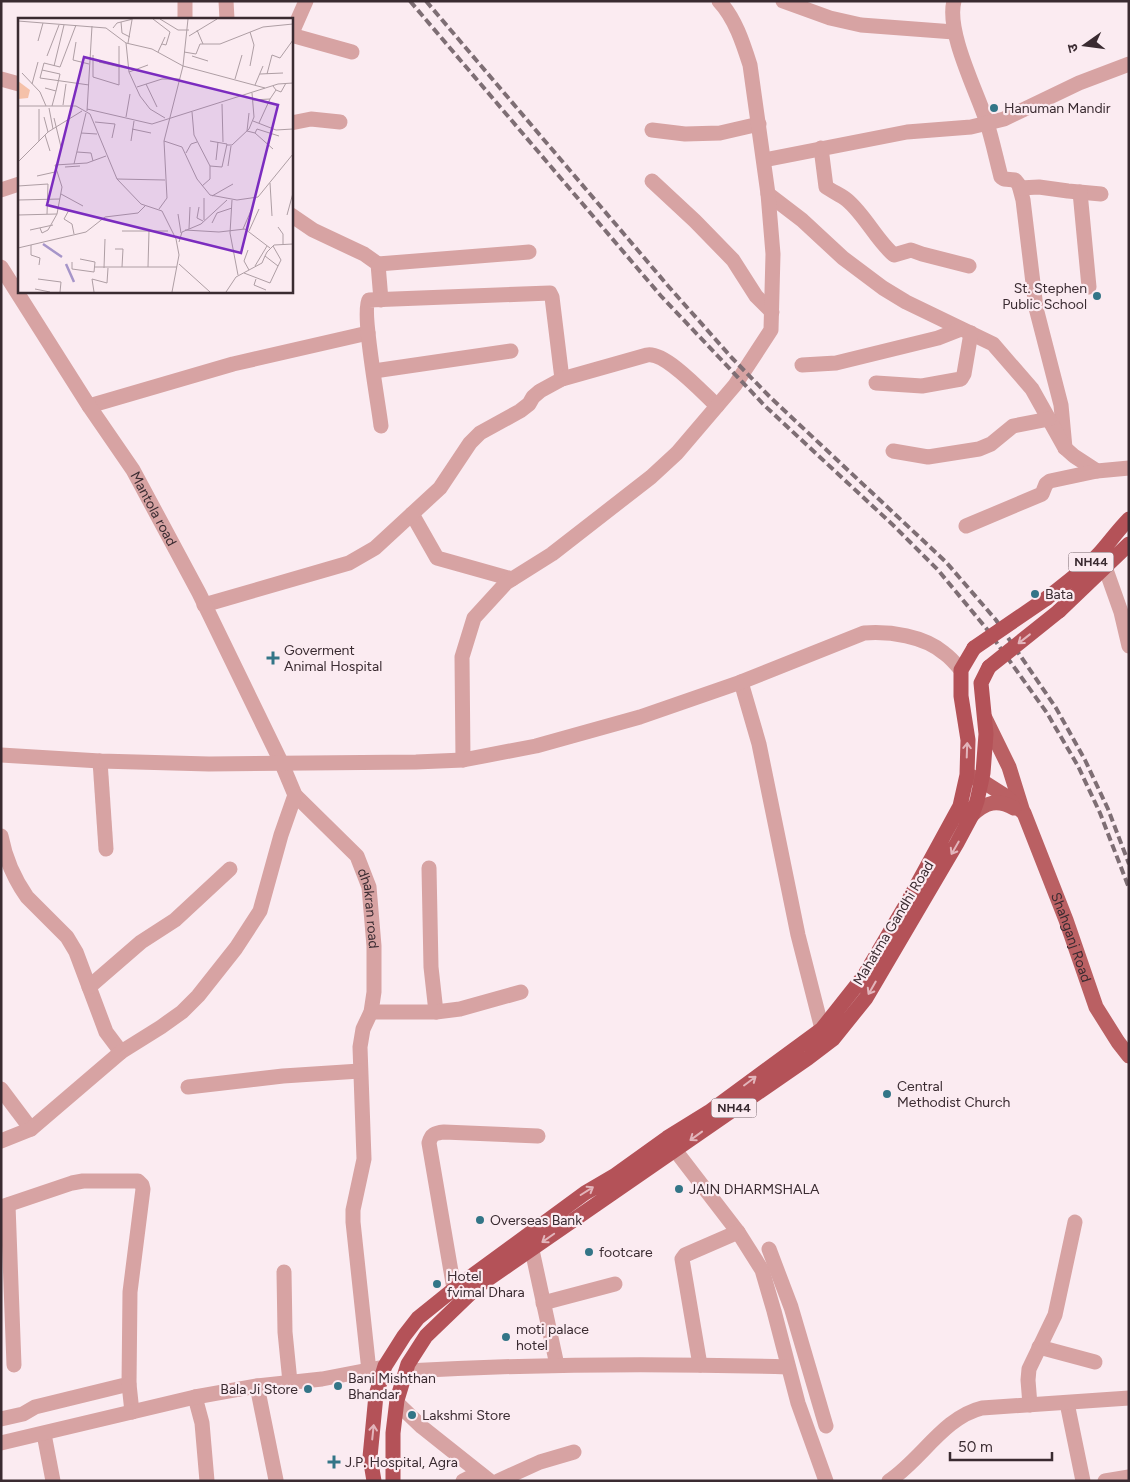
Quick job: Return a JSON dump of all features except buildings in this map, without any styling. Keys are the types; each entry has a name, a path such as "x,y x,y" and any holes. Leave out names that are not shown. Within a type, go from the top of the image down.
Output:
{"highway":[{"name":"Mahatma Gandhi Road","path":"374,1481 370,1457 376,1395 385,1366 418,1318 454,1289 584,1193 614,1176 667,1138 709,1112 822,1029 864,976 960,806 966,775 968,740 961,696 962,670 974,648 1078,575 1129,519"},
{"name":"Mahatma Gandhi Road","path":"393,1481 393,1434 396,1403 408,1364 426,1336 478,1286 833,1039 866,998 958,843 978,802 982,781 986,734 982,683 989,667 1060,611 1129,544"}],"main road":[{"name":"Shahganj Road","path":"984,716 1009,767 1024,814 1066,920 1096,1007 1129,1056"},
{"name":"Shahganj Road","path":"966,775 982,781 1004,795 1024,814"},
{"path":"972,815 980,807 992,802 1006,804 1024,814"}],"street":[{"path":"185,1 185,18"},
{"path":"226,1 227,18"},
{"path":"292,33 306,1"},
{"path":"463,760 463,650 474,618 502,587 552,554 651,477 676,453 734,385 771,330 773,254 764,160 750,65 744,45 719,1"},
{"path":"783,1 830,18 861,25 954,32"},
{"path":"954,1 951,14 954,32 987,123 1000,177 1015,180 1020,188 1023,200 1036,308 1061,405 1065,448"},
{"path":"292,35 352,52"},
{"path":"764,160 907,132 971,127 1004,119 1079,83 1129,64"},
{"path":"1,79 18,84"},
{"path":"292,123 311,120 340,122"},
{"path":"652,130 685,134 720,133 759,124"},
{"path":"822,148 826,188 847,200 894,255 910,250 969,266"},
{"path":"652,181 695,220 733,260 756,296 772,312"},
{"path":"1020,188 1039,187 1101,194"},
{"path":"1080,192 1089,288"},
{"path":"768,194 802,220 843,258 883,288 906,302 993,344 1032,389 1065,448 1097,471"},
{"path":"292,216 313,230 364,254 378,264 529,252"},
{"path":"378,264 381,300"},
{"name":"Mantola road","path":"1,267 89,406 133,470 204,605 298,797"},
{"path":"381,426 368,333 366,302 369,300 550,293 562,380"},
{"path":"802,364 836,364 966,331"},
{"path":"876,383 922,386 961,379 964,374 966,331"},
{"path":"89,406 233,364 368,333"},
{"path":"374,371 511,350"},
{"path":"204,605 349,563 375,548 440,488 470,443 480,433 529,404 540,391 562,380 647,354 657,354 676,368 717,406"},
{"path":"893,451 928,457 980,449 991,444 1013,426 1048,419"},
{"path":"966,526 1042,494 1046,484 1050,481 1097,471 1129,468"},
{"path":"412,514 437,558 512,579"},
{"path":"1105,567 1122,612 1129,646"},
{"path":"1,755 100,761 209,764 463,760 536,746 640,717 741,682 864,633 877,632 910,637 935,646 962,670"},
{"path":"741,682 760,744 798,935 822,1029"},
{"path":"100,761 106,849"},
{"path":"1,1141 31,1130 121,1052 182,1012 198,996 251,928 260,911 281,835 298,797"},
{"name":"dhakran road","path":"298,797 357,856 370,888 374,946 374,992 371,1012 363,1029 360,1047 364,1159 352,1210 369,1371"},
{"path":"1,836 4,852 22,890 67,937 76,952 106,1032 121,1052"},
{"path":"429,868 431,967 436,1012"},
{"path":"89,987 141,942 175,920 230,869"},
{"path":"371,1012 436,1012 460,1009 521,992"},
{"path":"188,1087 283,1076 360,1071"},
{"path":"1,1089 31,1130"},
{"path":"454,1289 429,1143 430,1137 433,1134 444,1132 538,1136"},
{"path":"675,1150 738,1232 762,1270 826,1426"},
{"path":"14,1365 5,1206 72,1183 83,1181 138,1181 143,1189 130,1292 129,1384 132,1412"},
{"path":"1030,1406 1028,1373 1038,1347 1055,1314 1075,1222"},
{"path":"700,1365 682,1259 685,1255 738,1232"},
{"path":"532,1250 557,1365"},
{"path":"769,1250 787,1329 788,1366 798,1403 826,1481"},
{"path":"284,1272 285,1332 290,1382"},
{"path":"544,1303 616,1284"},
{"path":"1038,1347 1095,1362"},
{"path":"406,1371 557,1365 788,1366"},
{"path":"1,1443 195,1397 257,1386 322,1379 369,1371 385,1366"},
{"path":"1,1418 23,1414 35,1407 129,1384"},
{"path":"257,1386 276,1480"},
{"path":"195,1397 202,1423 207,1481"},
{"path":"889,1481 964,1414 982,1408 1129,1398"},
{"path":"396,1403 422,1427 485,1477"},
{"path":"1067,1403 1083,1481"},
{"path":"44,1434 53,1481"},
{"path":"498,1481 540,1462 574,1452"},
{"path":"462,1481 485,1477"},
{"path":"1105,1481 1129,1477"}],"railway":[{"path":"410,1 661,296 765,406 894,526 938,570 986,628 1047,713 1078,766 1100,813 1129,888"},
{"path":"426,1 669,287 732,358 771,398 946,562 996,620 1056,708 1085,760 1108,809 1129,864"}],"place":[{"name":"Hanuman Mandir","path":"994,108"},
{"name":"St. Stephen Public School","path":"1097,296"},
{"name":"Bata","path":"1035,594"},
{"name":"Goverment Animal Hospital","path":"273,658"},
{"name":"Central Methodist Church","path":"887,1094"},
{"name":"JAIN DHARMSHALA","path":"679,1189"},
{"name":"Overseas Bank","path":"480,1220"},
{"name":"footcare","path":"589,1252"},
{"name":"Hotel fvimal Dhara","path":"437,1284"},
{"name":"moti palace hotel","path":"506,1337"},
{"name":"Bani Mishthan Bhandar","path":"338,1386"},
{"name":"Bala Ji Store","path":"308,1389"},
{"name":"Lakshmi Store","path":"412,1415"},
{"name":"J.P. Hospital, Agra","path":"334,1462"}]}
